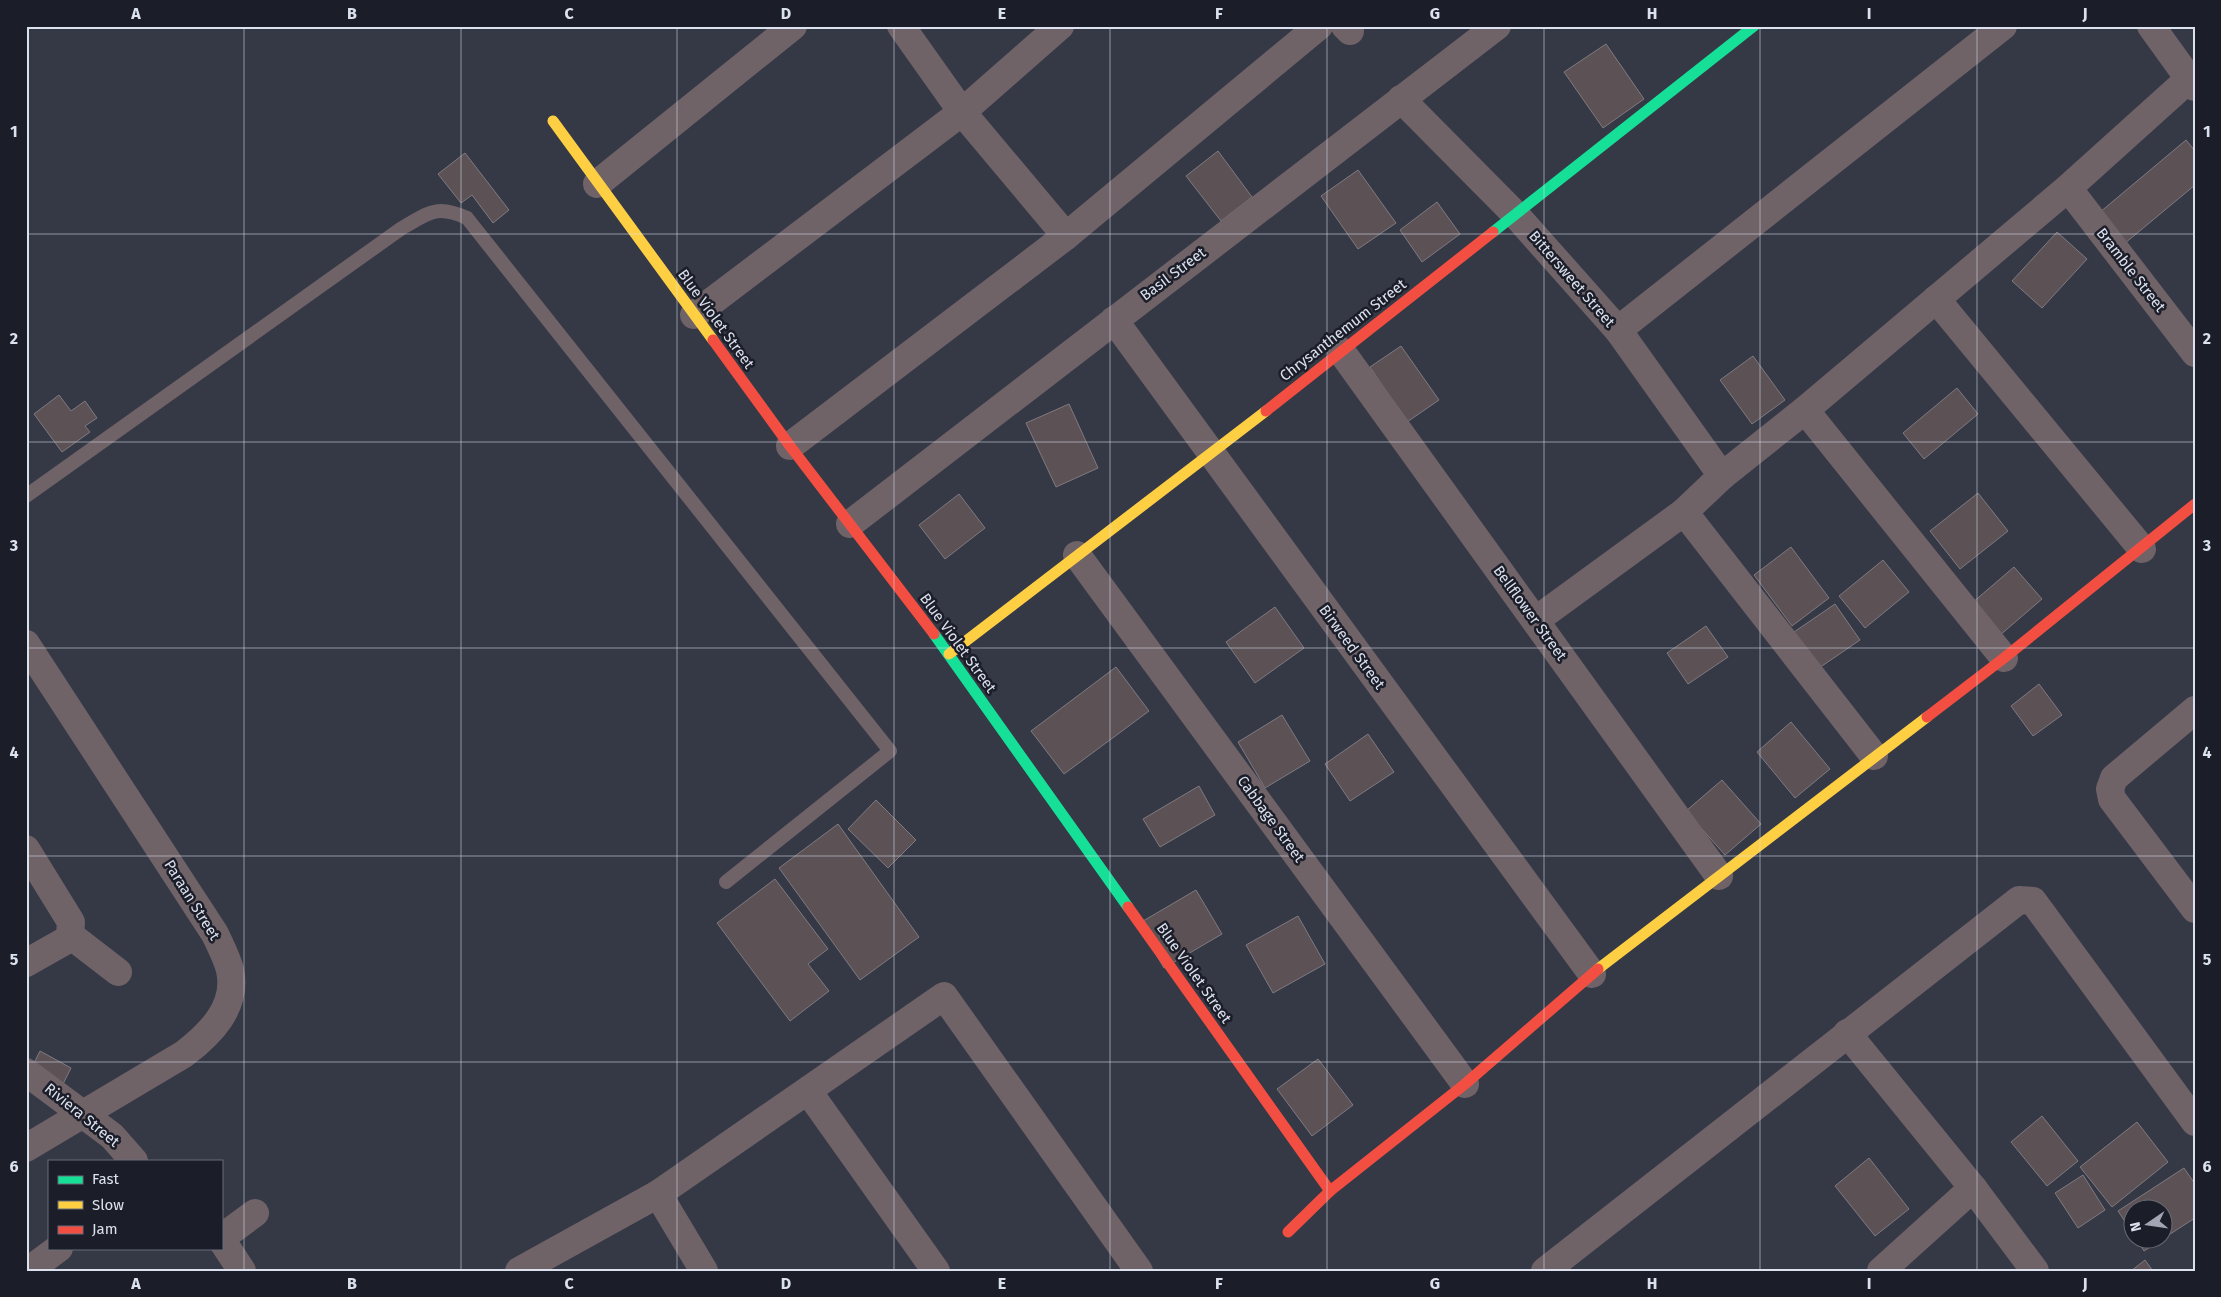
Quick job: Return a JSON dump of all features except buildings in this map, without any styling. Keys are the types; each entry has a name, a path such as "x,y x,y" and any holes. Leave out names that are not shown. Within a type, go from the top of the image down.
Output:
{"street":[{"path":"597,184 793,26"},
{"path":"901,26 962,112 1066,236"},
{"path":"694,314 962,112 1060,26"},
{"path":"790,446 1066,236 1319,26"},
{"name":"Basil Street","path":"850,524 1498,26"},
{"name":"Chrysanthemum Street","path":"949,654 1211,455 1340,351 1754,26"},
{"path":"1536,620 1684,512 1722,476 1805,410 2192,83 2151,26"},
{"path":"1618,330 1988,31"},
{"name":"Bittersweet Street","path":"1401,99 1515,214 1618,330 1722,476"},
{"name":"Blue Violet Street","path":"553,121 597,184 790,446 949,654 1330,1191"},
{"name":"Bramble Street","path":"2068,188 2195,353"},
{"path":"1936,299 2142,548"},
{"name":"Birweed Street","path":"1114,320 1592,974"},
{"name":"Bellflower Street","path":"1340,351 1720,876"},
{"path":"1805,410 2004,658"},
{"path":"1288,1232 1330,1191 1465,1084 1592,974 2004,658 2195,504"},
{"path":"1684,512 1874,756"},
{"name":"Cabbage Street","path":"1077,555 1465,1084"},
{"name":"Paraan Street","path":"26,644 215,934 230,970 232,991 225,1010 207,1036 184,1054 26,1148"},
{"path":"2195,710 2114,778 2110,788 2112,799 2195,909"},
{"path":"26,849 72,922 70,935 65,941 26,964"},
{"path":"1545,1271 1575,1262 1847,1033 2019,900 2033,901 2195,1122"},
{"path":"70,935 118,972"},
{"path":"519,1271 658,1194 944,996 1139,1271"},
{"path":"1847,1033 1974,1188 2034,1271"},
{"name":"Riviera Street","path":"26,1072 112,1136 133,1160"},
{"path":"808,1091 936,1271"},
{"path":"1881,1271 1974,1188"},
{"path":"658,1194 704,1271"},
{"path":"222,1237 255,1213"},
{"path":"222,1240 242,1271"},
{"path":"28,1271 56,1250"}],"lane":[{"path":"26,496 402,228 434,211 450,210 467,218 890,751 726,882"}],"traffic: fast":[{"path":"1493,232 1754,26"},
{"path":"934,634 1128,907"}],"traffic: slow":[{"path":"553,121 713,340"},
{"path":"949,654 1266,411"},
{"path":"1598,969 1927,717"}],"traffic: jam":[{"path":"1266,411 1493,232"},
{"path":"713,340 790,446 934,634"},
{"path":"1927,717 2004,658 2195,504"},
{"path":"1128,907 1330,1191"},
{"path":"1288,1232 1330,1191 1465,1084 1598,969"}]}
